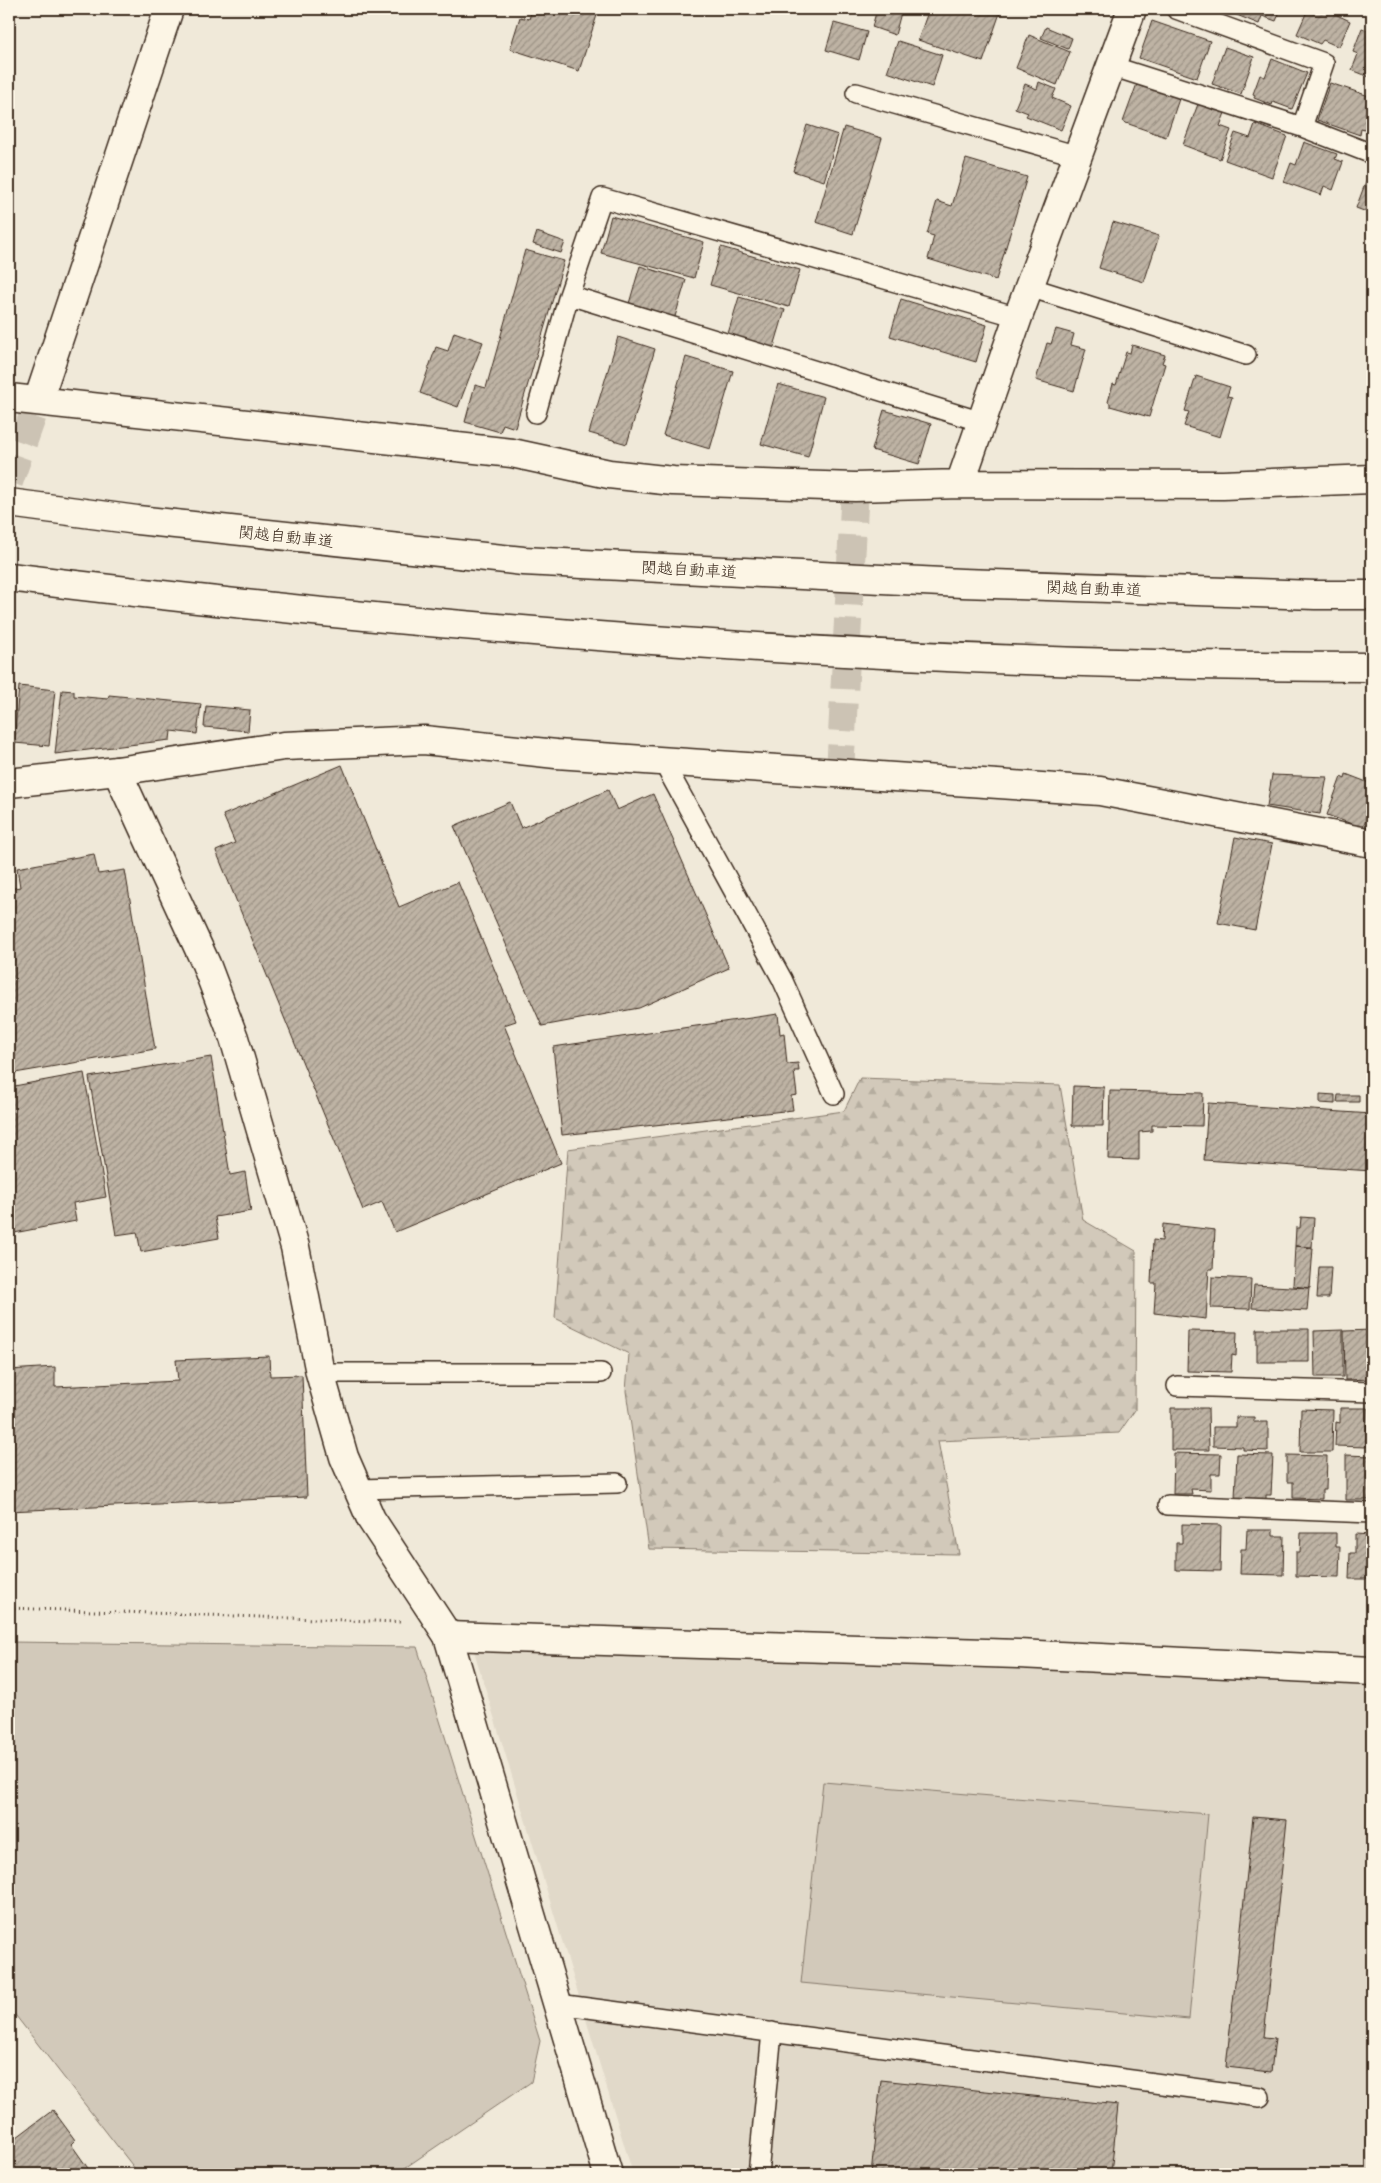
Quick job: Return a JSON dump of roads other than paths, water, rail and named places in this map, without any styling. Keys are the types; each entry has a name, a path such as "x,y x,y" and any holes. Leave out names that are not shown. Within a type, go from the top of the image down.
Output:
{"main road":[{"path":"38,401 168,9"},
{"path":"960,484 1018,316 1132,9"},
{"path":"9,398 512,453 609,474 673,482 855,487 960,484 1223,485 1372,479"},
{"name":"関越自動車道","path":"9,503 147,521 523,561 962,583 1315,596 1372,595"},
{"path":"9,577 118,591 516,631 954,658 1372,667"},
{"path":"9,783 117,770 284,746 424,740 556,754 1100,790 1372,844"},
{"path":"117,770 206,964 234,1038 295,1247 320,1373 336,1433 357,1489 371,1519 444,1630 608,2174"},
{"path":"444,1630 1372,1671"}],"lane":[{"path":"1176,9 1324,63 1302,127"},
{"path":"1111,66 1302,127 1372,154"},
{"path":"856,93 1078,156"},
{"path":"536,413 570,295 602,198 1018,316"},
{"path":"1029,287 1246,355"},
{"path":"570,295 982,422"},
{"path":"662,760 782,979 834,1094"},
{"path":"320,1373 601,1373"},
{"path":"1177,1386 1372,1392"},
{"path":"357,1489 617,1483"},
{"path":"1168,1505 1372,1513"},
{"path":"558,2004 1260,2097"},
{"path":"758,2174 772,2032"}],"tunnel":[{"path":"9,482 38,401"},
{"path":"840,773 855,487"}]}
